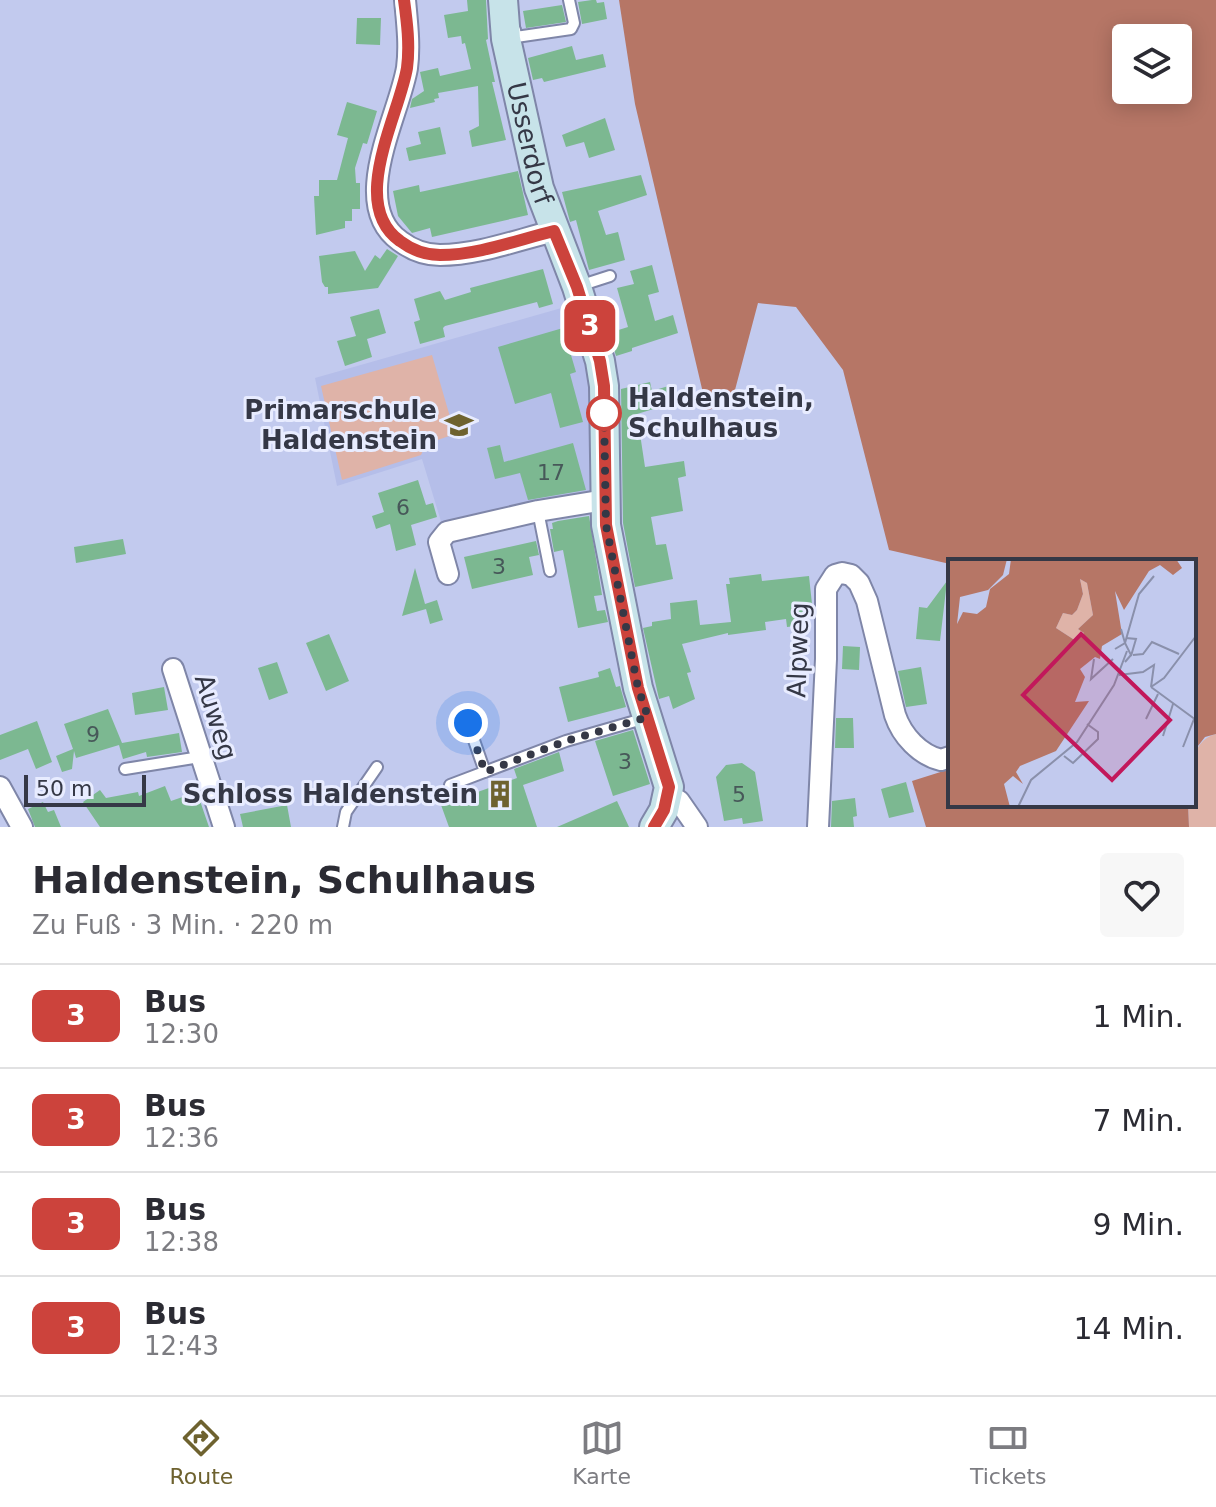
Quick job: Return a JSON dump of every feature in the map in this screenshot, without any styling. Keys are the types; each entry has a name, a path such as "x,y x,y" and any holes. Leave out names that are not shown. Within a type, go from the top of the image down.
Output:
{"street":[{"path":"405,0 409,45 407,70 377,175 380,216 387,227 395,237 417,251 436,255 460,254 554,231"},
{"name":"Usserdorf","path":"503,3 506,39 539,188 595,340 604,386 606,525 638,688 667,774 669,796"},
{"path":"448,574 439,546 442,535 538,511 605,500"},
{"name":"Alpweg","path":"818,827 826,589 835,575 851,575 859,583 867,601 895,715 901,728 926,755 941,760 948,758"},
{"name":"Auweg","path":"173,669 224,827"},
{"path":"0,787 22,827"},
{"path":"654,827 669,796 679,801 697,827"}],"lane":[{"path":"503,3 512,10 516,37 571,29 574,23 569,0"},
{"path":"577,287 610,276"},
{"path":"538,511 550,571"},
{"path":"450,785 566,741 648,717"},
{"path":"468,723 485,772"},
{"path":"125,769 200,757"},
{"path":"343,827 346,812 377,767"}],"shaded area":[{"path":"619,0 1216,0 1216,734 1205,737 1196,748 1196,559 948,559 948,564 889,550 843,370 796,307 758,303 731,405 707,410 635,104"},
{"name":"Primarschule Haldenstein","path":"572,305 592,375 593,493 443,528 422,459 337,486 315,378"},
{"path":"432,355 455,434 426,444 421,455 342,480 321,386"},
{"path":"1216,734 1216,827 1189,827 1188,807 1196,807 1196,752 1206,739"},
{"path":"948,770 948,807 1188,807 1189,827 926,827 912,781"}],"building":[{"path":"467,0 486,0 486,40 495,82 492,82 506,140 472,147 469,131 479,126 478,86 438,93 439,98 434,99 435,102 410,108 412,99 424,91 420,72 438,68 440,76 471,69 461,36 448,38 444,15 468,11"},
{"path":"596,0 597,3 604,2 607,19 582,24 578,2"},
{"path":"562,5 566,22 526,28 523,11"},
{"path":"357,18 381,18 380,45 356,44"},
{"path":"572,46 576,60 603,54 606,67 544,82 542,78 533,80 528,58"},
{"path":"347,102 377,111 367,144 363,143 355,168 356,183 360,183 360,209 352,209 352,221 345,221 345,228 316,235 314,196 319,196 319,180 337,180 348,138 337,135"},
{"path":"605,118 615,150 589,158 584,142 566,147 562,135"},
{"path":"440,127 446,154 409,161 406,148 421,144 418,132"},
{"path":"518,171 528,215 432,237 430,228 412,233 398,216 393,191 419,185 420,192"},
{"path":"641,175 647,195 598,211 606,235 618,232 625,260 589,270 576,220 570,222 562,192"},
{"path":"387,249 398,256 378,288 328,294 328,287 322,282 319,256 355,251 365,271 375,255 380,259"},
{"path":"652,265 659,292 648,295 655,321 673,315 678,333 616,356 609,333 628,327 617,288 634,284 630,271"},
{"path":"543,269 553,304 539,308 537,302 445,326 445,337 420,344 414,322 420,320 414,299 440,291 445,300 471,292 470,288"},
{"path":"379,309 386,333 367,339 372,357 345,366 337,341 356,336 350,317"},
{"path":"563,328 576,372 570,374 583,422 560,428 551,393 515,404 498,347"},
{"path":"650,382 652,391 675,384 680,401 637,414 645,467 684,461 686,476 678,478 683,511 651,517 656,545 666,544 673,579 635,587 623,523 621,389"},
{"path":"573,443 586,490 528,500 520,473 495,479 487,448 500,445 504,462"},
{"path":"418,480 426,505 433,503 437,517 411,525 416,545 396,551 390,524 376,529 372,516 384,512 378,493"},
{"path":"589,516 602,595 594,596 597,611 605,610 608,622 578,628 563,550 554,552 550,529 553,529 552,523 558,521"},
{"path":"123,539 126,554 76,563 74,547"},
{"path":"536,541 539,555 529,557 533,575 472,589 464,557"},
{"path":"415,568 425,604 437,600 443,620 430,624 426,609 402,616"},
{"path":"761,574 762,581 809,576 812,604 802,605 804,625 787,627 786,619 765,622 766,630 728,633 682,644 695,699 673,709 669,696 659,699 643,628 652,626 652,622 671,619 670,603 697,600 700,625 731,622 726,584 730,584 729,578"},
{"path":"947,581 940,641 916,639 919,607 927,608"},
{"path":"329,634 349,681 326,691 306,643"},
{"path":"843,646 860,647 859,670 842,669"},
{"path":"277,662 288,693 269,700 258,668"},
{"path":"921,667 927,704 906,707 898,671"},
{"path":"610,668 616,687 620,686 626,707 568,722 559,687 599,677 598,672"},
{"path":"164,687 168,710 135,715 132,693"},
{"path":"108,709 122,743 179,733 182,752 147,757 146,752 123,759 119,745 76,758 74,751 72,769 62,772 56,756 73,749 64,724"},
{"path":"836,718 853,718 854,748 835,748"},
{"path":"37,721 52,762 36,769 28,749 0,760 0,735"},
{"path":"633,730 650,784 613,796 595,741"},
{"name":"Schloss Haldenstein","path":"559,752 564,771 523,785 537,827 449,827 441,805 517,778 514,769"},
{"path":"742,763 755,772 763,821 743,824 742,818 724,821 716,777 726,765"},
{"path":"906,782 914,812 889,818 881,789"},
{"path":"165,786 171,801 197,792 209,827 100,827 83,802 100,790 106,798 138,792 139,796"},
{"path":"855,798 857,816 853,817 854,827 831,827 832,801"},
{"path":"617,801 629,827 557,827"},
{"path":"43,802 48,812 54,810 61,827 35,827 28,809"},
{"path":"287,805 291,827 243,827 240,814"}],"bus line":[{"name":"3","path":"404,0 409,45 407,70 377,175 380,216 395,237 417,251 436,255 460,254 554,231 577,287 600,361 604,386 606,525 638,688 669,787 664,810 654,827"}],"place":[{"name":"Haldenstein, Schulhaus","path":"604,413"},
{"name":"Primarschule Haldenstein","path":"459,425"},
{"name":"Schloss Haldenstein","path":"500,794"}],"route":[{"path":"468,723 485,772 566,741 648,717 638,688 606,525 604,413"}]}
